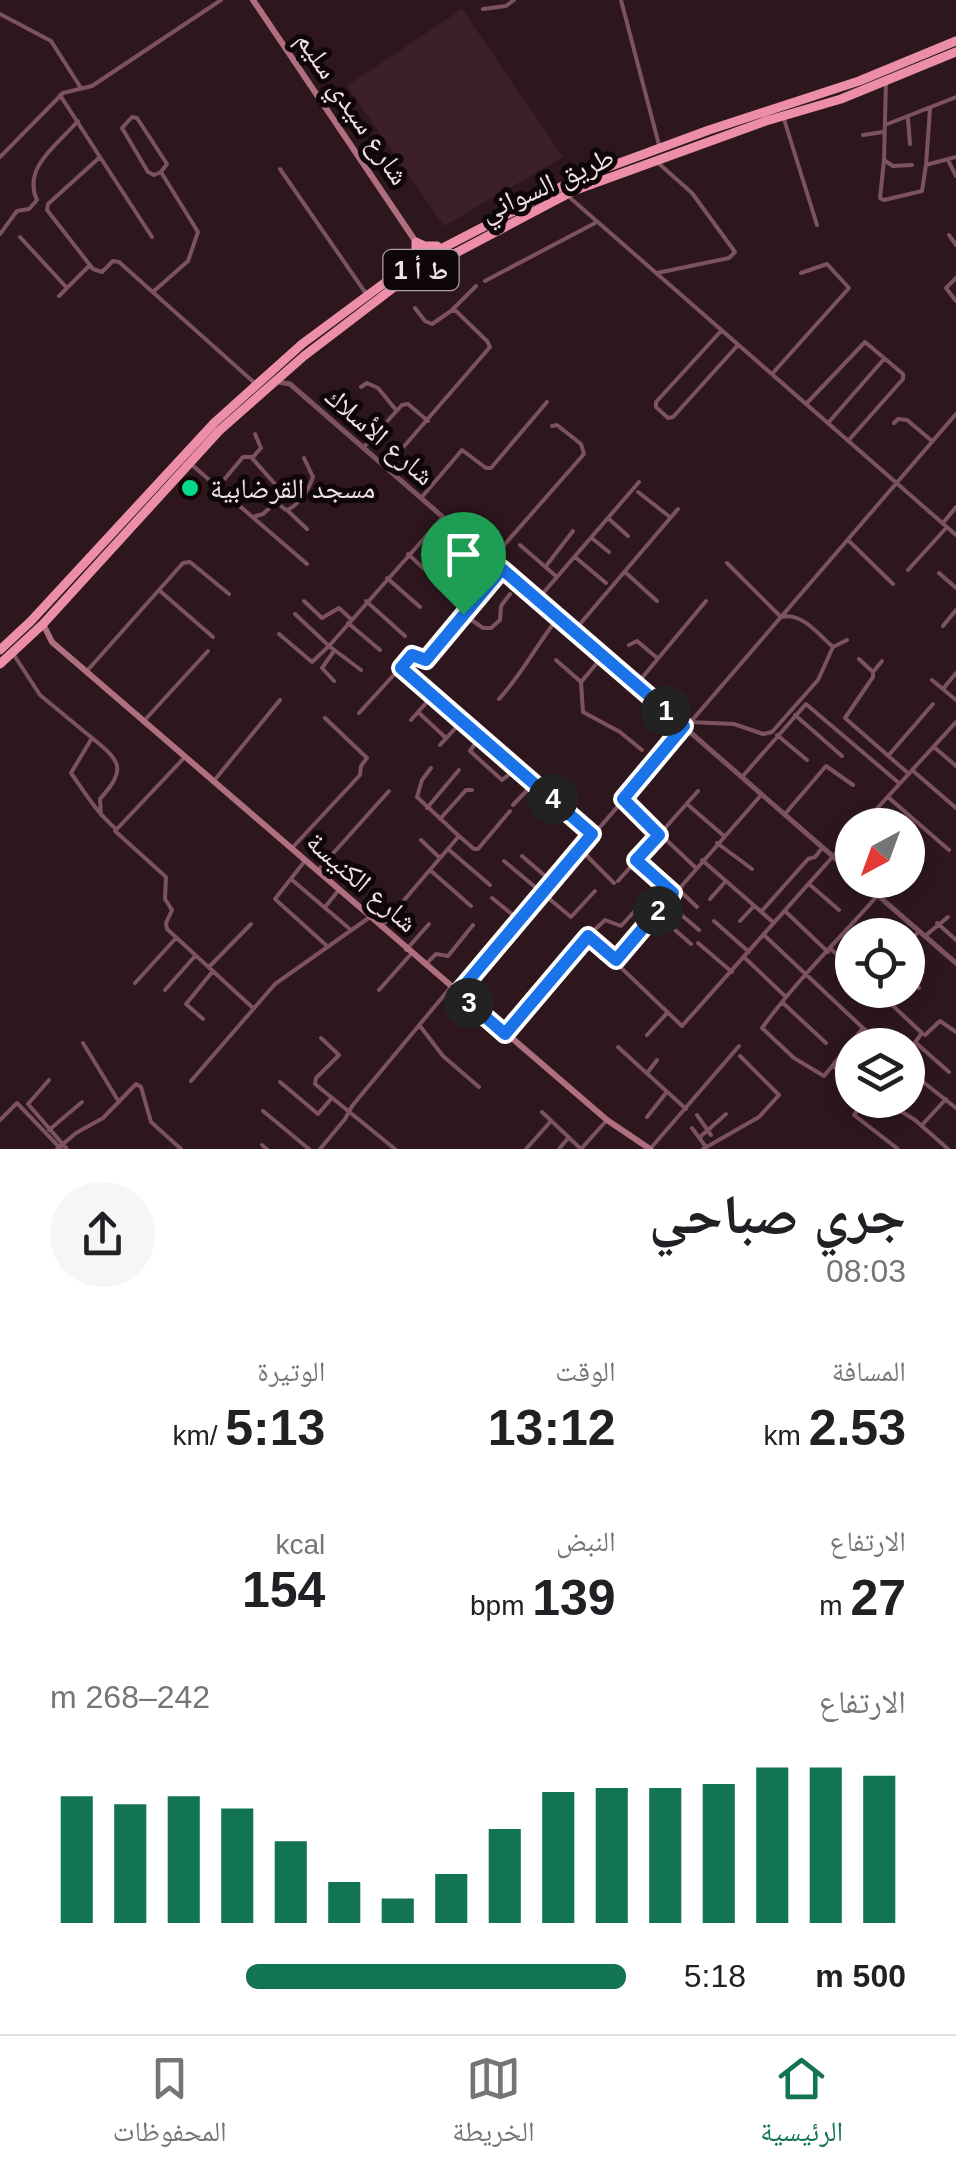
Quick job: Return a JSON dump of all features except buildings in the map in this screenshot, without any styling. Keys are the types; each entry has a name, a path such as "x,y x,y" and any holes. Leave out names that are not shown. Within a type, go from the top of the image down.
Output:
{"highway":[{"name":"طريق السواني","path":"0,650 190,447 302,344 406,267 450,242 660,148 859,81 956,41"},
{"name":"طريق السواني","path":"609,173 656,161 886,81 956,52"},
{"name":"طريق السواني","path":"0,664 42,624 189,462 287,371 400,282 590,180"},
{"path":"406,267 416,254 416,242 432,248 450,242"}],"main road":[{"name":"شارع سيدي سليم","path":"252,0 416,242"},
{"name":"شارع الكنيسة","path":"42,624 52,642 408,952 606,1120 650,1149"},
{"path":"27,638 52,642"}],"street":[{"path":"0,156 60,96 92,86 220,0"},
{"path":"482,10 506,6 514,0"},
{"path":"622,0 660,148"},
{"path":"0,14 52,41 81,88"},
{"path":"886,81 880,198 922,191 930,109"},
{"path":"60,96 152,237"},
{"path":"862,136 956,98"},
{"path":"782,116 817,225"},
{"path":"132,117 137,118 167,164 161,172 148,172 122,128 132,117"},
{"path":"908,118 910,144"},
{"path":"0,234 17,211 30,208 36,200 31,189 34,169 78,121"},
{"path":"100,157 46,208 89,266 99,272 114,261 119,262 257,385"},
{"path":"926,165 956,157"},
{"path":"884,160 894,166 912,165"},
{"path":"656,161 692,193 735,252 729,258 656,274"},
{"path":"948,161 956,176"},
{"path":"280,169 367,295"},
{"path":"154,291 188,261 198,232 161,172"},
{"path":"566,194 956,535"},
{"path":"485,281 595,223"},
{"path":"949,235 956,244"},
{"path":"20,237 67,288"},
{"path":"772,374 849,288 827,264 802,274"},
{"path":"59,296 89,266"},
{"path":"956,278 946,288 956,301"},
{"path":"415,308 432,324 476,286"},
{"path":"386,467 490,348 487,340 452,310"},
{"path":"722,330 656,402 661,413 673,417 738,344"},
{"path":"806,404 863,342 885,358 904,377 848,441"},
{"path":"828,423 885,358"},
{"name":"شارع الأسلاك","path":"287,371 290,384"},
{"name":"شارع الأسلاك","path":"274,382 290,384 686,724 835,859"},
{"path":"361,387 367,383 378,388 396,410"},
{"path":"421,498 462,450 491,468 548,402"},
{"path":"363,448 396,410 408,404 428,420"},
{"path":"320,1149 420,1026 520,920 956,414"},
{"path":"894,423 907,420 932,441"},
{"path":"950,420 956,425"},
{"path":"491,560 584,454 581,444 552,426"},
{"path":"251,457 262,445 255,434"},
{"path":"214,484 223,481 243,457 251,457 276,484 276,502 252,518"},
{"path":"288,511 314,477 304,458"},
{"path":"189,462 307,564"},
{"path":"538,600 639,482"},
{"path":"638,492 670,518"},
{"path":"276,502 307,529"},
{"path":"908,570 956,508"},
{"path":"574,631 678,509"},
{"path":"334,681 322,666 350,621 443,518"},
{"path":"609,519 628,536"},
{"path":"546,566 573,532"},
{"path":"592,538 608,552"},
{"path":"849,541 892,584"},
{"path":"520,544 558,577"},
{"path":"408,554 446,589"},
{"path":"575,556 606,582"},
{"path":"86,672 183,563 190,562 229,594"},
{"path":"726,563 781,617"},
{"path":"359,713 412,655 426,660 502,569"},
{"path":"624,572 657,601"},
{"path":"939,573 956,588"},
{"path":"387,578 420,607"},
{"path":"159,589 213,637"},
{"path":"463,614 483,628 491,628 500,621 502,603 510,594"},
{"path":"366,601 405,636"},
{"path":"636,685 706,601"},
{"path":"304,602 322,618 339,608 380,650"},
{"path":"943,626 956,610"},
{"path":"295,614 361,670"},
{"path":"781,617 800,618 834,647"},
{"path":"499,699 522,673 540,640 559,618"},
{"path":"278,634 312,662 332,649"},
{"path":"629,645 637,640 658,658"},
{"path":"686,724 734,724 763,734 772,732 818,680 834,647 847,640"},
{"path":"144,722 208,651"},
{"path":"12,652 40,695 115,756 117,778 99,803 102,818"},
{"path":"581,682 604,656"},
{"path":"859,659 873,672"},
{"path":"556,660 581,682 583,712 620,732 642,750"},
{"path":"882,662 845,718 956,808"},
{"path":"401,668 592,834"},
{"path":"943,689 956,674"},
{"path":"932,680 956,700"},
{"path":"410,720 432,695"},
{"path":"213,782 280,700"},
{"path":"742,777 806,704 899,783"},
{"path":"888,756 933,704"},
{"path":"418,712 446,738"},
{"path":"795,715 842,756"},
{"path":"290,850 360,775 367,758 325,718"},
{"path":"440,745 462,721"},
{"path":"878,808 953,730 956,722"},
{"path":"778,735 806,760"},
{"path":"480,737 470,751 502,780 517,768"},
{"path":"92,738 71,773 102,818 166,876 165,899 172,910 166,925 176,938 253,1008"},
{"path":"934,747 956,766"},
{"path":"116,829 184,758"},
{"path":"785,814 826,766 853,784"},
{"path":"431,768 417,797 474,849 534,782"},
{"path":"427,808 458,770"},
{"path":"440,819 466,790 472,790"},
{"path":"316,872 389,791"},
{"path":"580,849 616,882 698,791"},
{"path":"616,960 762,794"},
{"path":"888,797 949,850"},
{"path":"623,799 696,868"},
{"path":"688,804 724,836"},
{"path":"381,927 459,836"},
{"path":"421,840 440,858"},
{"path":"717,843 752,870"},
{"path":"761,912 822,847"},
{"path":"448,849 490,885"},
{"path":"588,936 682,1026 835,853"},
{"path":"522,856 552,882"},
{"path":"504,860 571,917 595,891"},
{"path":"636,860 698,906"},
{"path":"702,860 774,923"},
{"path":"304,862 275,899 327,946"},
{"path":"430,870 471,906"},
{"path":"291,879 351,930"},
{"path":"710,899 726,881"},
{"path":"505,1034 588,936 605,920 621,926 661,882"},
{"path":"809,884 839,910"},
{"path":"324,908 338,891"},
{"path":"492,898 520,920"},
{"path":"858,918 875,898"},
{"path":"881,898 904,918"},
{"path":"666,902 700,930"},
{"path":"740,921 754,906"},
{"path":"785,911 835,954"},
{"path":"656,913 690,944"},
{"path":"948,917 925,936 956,963"},
{"path":"190,1081 275,984 370,918"},
{"path":"714,921 749,952"},
{"path":"937,923 956,940"},
{"path":"202,1019 186,1004 252,924"},
{"path":"378,990 428,924"},
{"path":"425,966 436,954 448,956 473,925"},
{"path":"764,935 863,1028"},
{"path":"135,984 176,938"},
{"path":"698,943 732,972"},
{"path":"835,944 763,1026 794,1058 819,1075 824,1076 835,1063"},
{"path":"165,990 195,956"},
{"path":"744,958 786,996"},
{"path":"783,1004 826,1042"},
{"path":"895,1008 917,1028"},
{"path":"646,1036 666,1014"},
{"path":"925,1034 940,1021 956,1032"},
{"path":"420,1026 443,1056 478,1087"},
{"path":"321,1038 339,1055 315,1081 331,1099 396,1149"},
{"path":"83,1043 119,1102"},
{"path":"650,1149 739,1046"},
{"path":"618,1047 686,1109"},
{"path":"925,1051 949,1072"},
{"path":"692,1128 705,1148 759,1118 779,1094 740,1056"},
{"path":"646,1074 658,1060"},
{"path":"49,1080 28,1104 61,1148"},
{"path":"280,1082 318,1114 331,1099"},
{"path":"925,1083 956,1108"},
{"path":"61,1148 104,1118 138,1084 151,1122 181,1149"},
{"path":"647,1117 667,1092"},
{"path":"922,1126 946,1099"},
{"path":"49,1130 82,1102"},
{"path":"0,1120 18,1103 61,1148"},
{"path":"263,1111 309,1149"},
{"path":"542,1112 582,1149 606,1120"},
{"path":"700,1137 726,1114"},
{"path":"697,1115 710,1132"},
{"path":"858,1118 898,1149"},
{"path":"910,1118 948,1149"},
{"path":"526,1149 552,1121"},
{"path":"559,1149 569,1137"}],"shaded area":[{"path":"462,9 563,157 444,226 347,86"}],"place":[{"name":"مسجد القرضابية","path":"190,488"}],"route":[{"path":"502,569 684,726 623,799 659,835 636,860 673,893 616,960 588,936 505,1034 458,993 592,834 401,668 412,655 426,660 463,614 502,569"}]}
